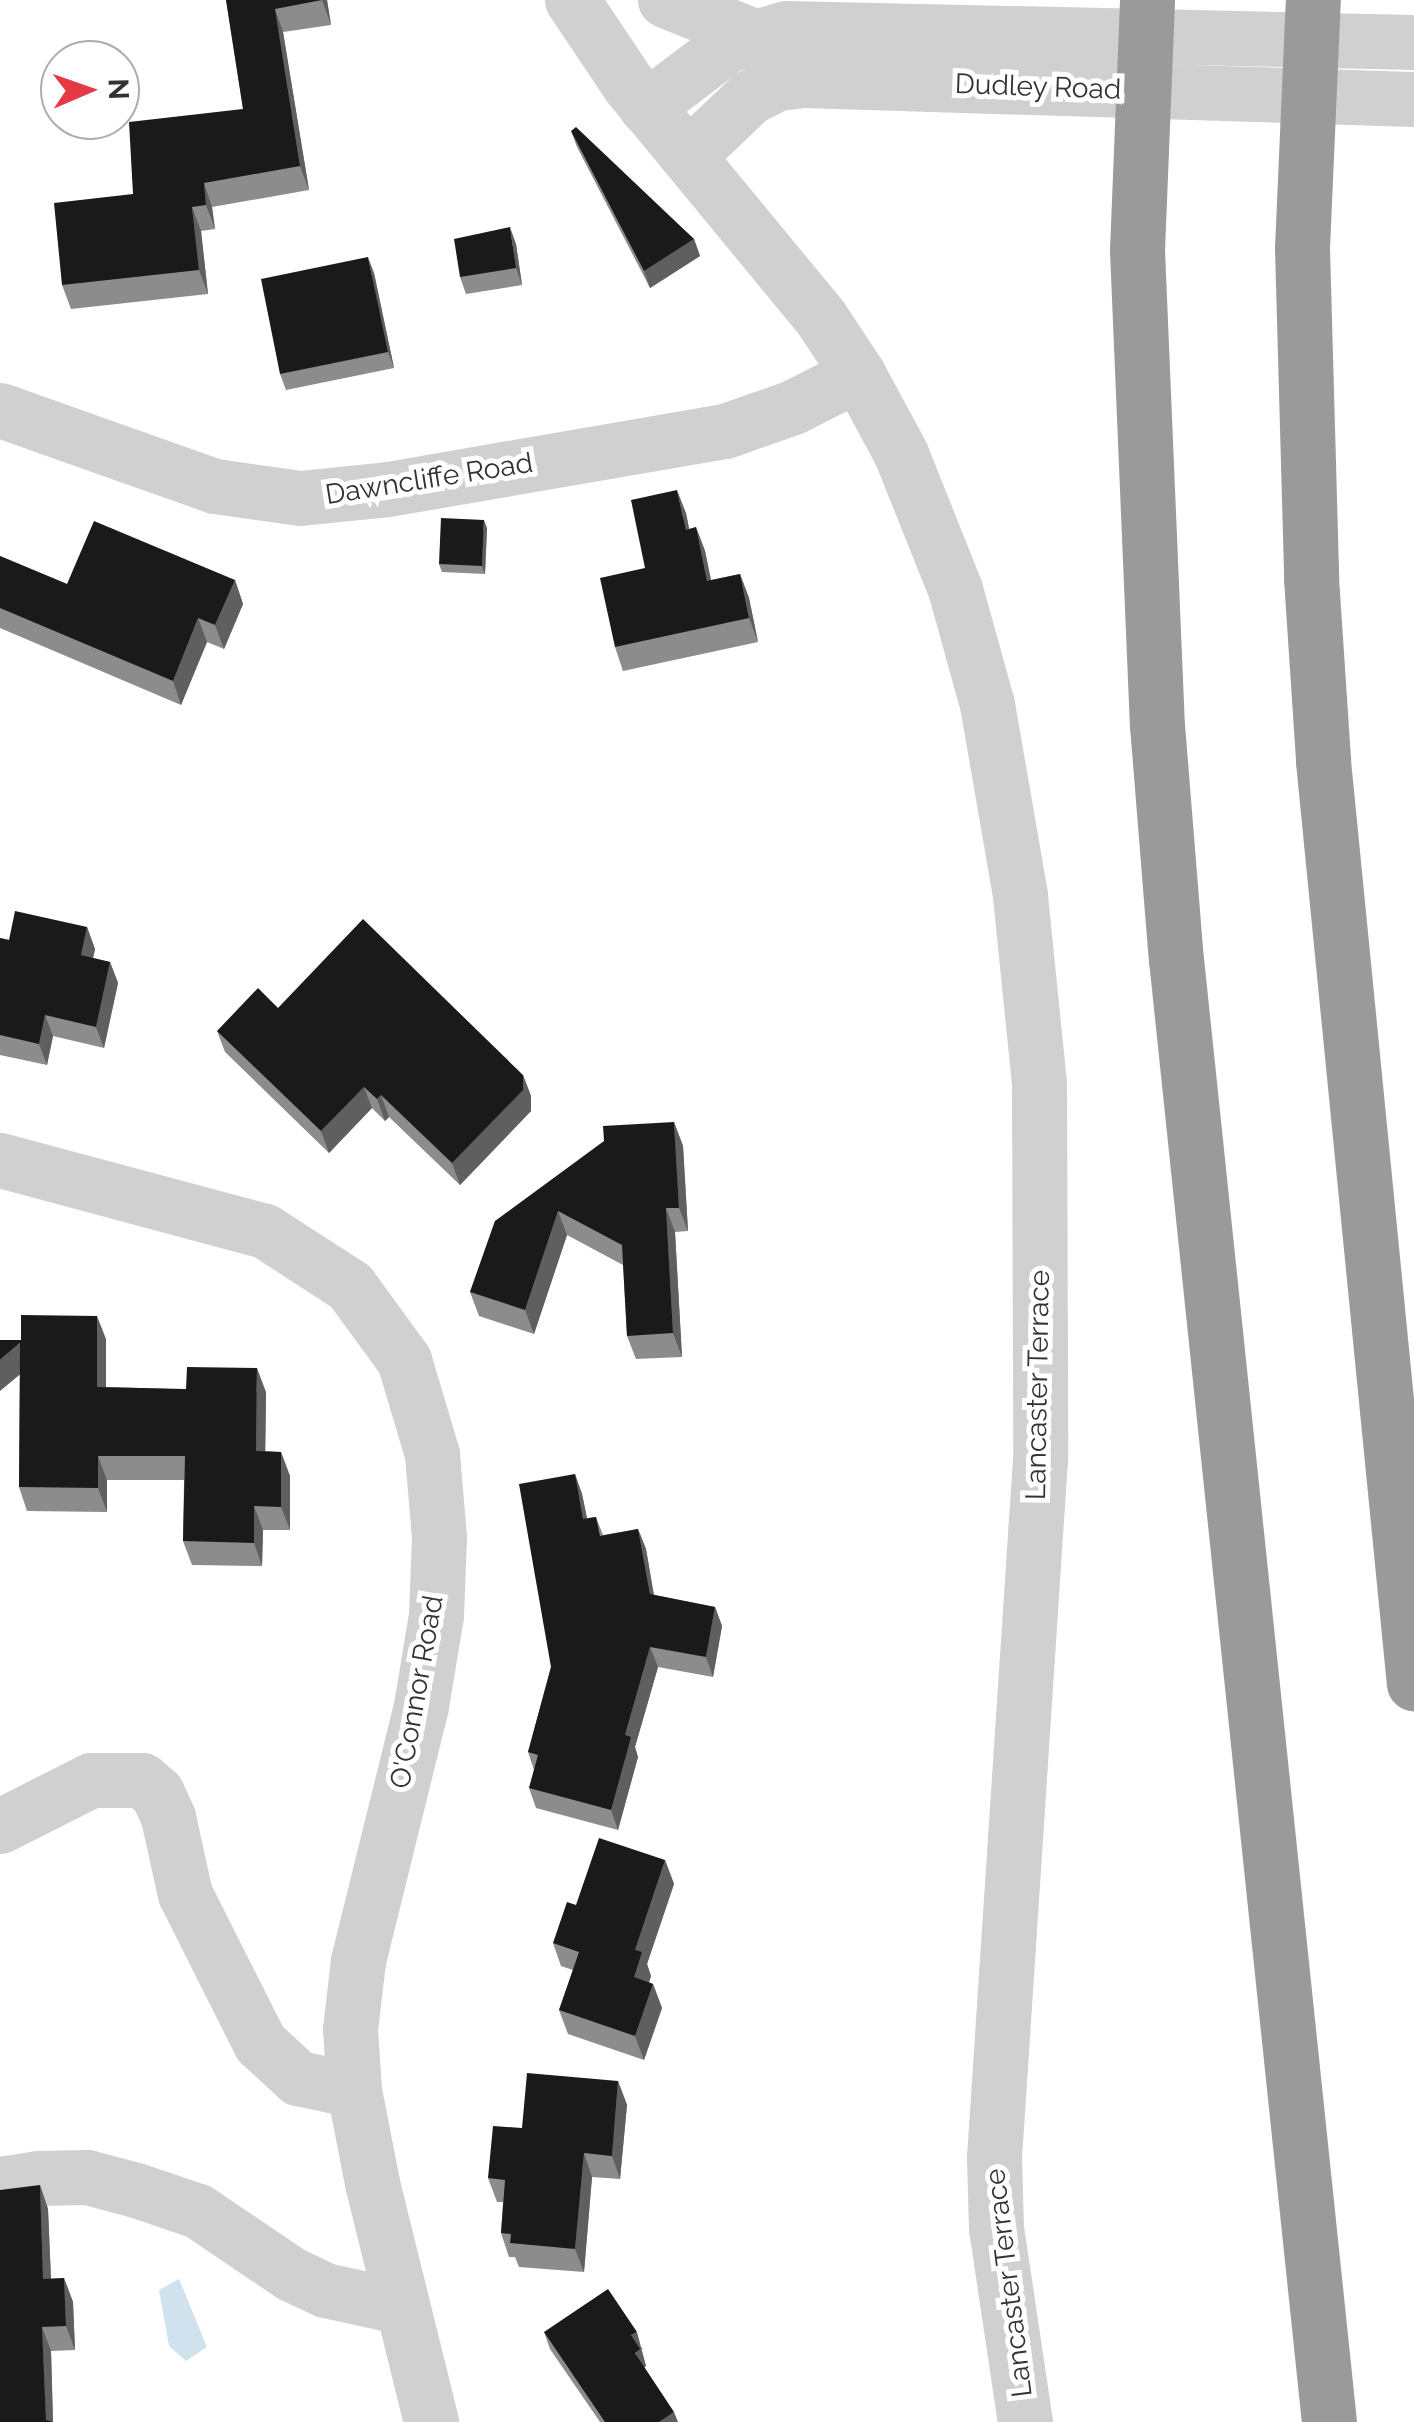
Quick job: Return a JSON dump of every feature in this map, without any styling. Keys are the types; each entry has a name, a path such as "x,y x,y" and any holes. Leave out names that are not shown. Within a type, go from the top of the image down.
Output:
{"highway":[{"path":"1146,0 1137,250 1156,706 1176,959 1329,2422"},
{"path":"1313,0 1302,248 1312,578 1323,761 1414,1684"}],"street":[{"name":"Lancaster Terrace","path":"572,0 646,107 821,318 858,374 901,454 955,589 1006,804 1032,991 1039,1083 1040,1459 994,2157 996,2228 1025,2422"},
{"name":"Dudley Road","path":"664,0 750,35"},
{"name":"Dudley Road","path":"646,107 707,57 750,35 786,28 1414,42"},
{"name":"Dudley Road","path":"690,156 750,97 778,83 804,80 1414,99"},
{"name":"Dawncliffe Road","path":"0,410 215,486 300,498 388,490 725,431 793,407 858,374"},
{"name":"O'Connor Road","path":"0,1160 265,1230 350,1286 404,1360 432,1454 439,1536 436,1615 421,1706 358,1960 350,2029 354,2090 431,2422"},
{"path":"0,1826 92,1780 142,1780 157,1793 168,1817 185,1894 260,2043 298,2078 354,2090"},
{"path":"0,2184 87,2177 136,2190 198,2211 291,2274 325,2290 402,2308"}],"water":[{"path":"179,2279 207,2347 186,2361 169,2346 159,2290"}],"building":[{"path":"226,0 322,0 275,9 300,166 204,183 206,205 192,207 199,270 62,285 54,203 133,194 130,140 140,140 140,121 243,109"},
{"path":"576,127 694,239 644,271 571,131"},
{"path":"510,227 516,268 460,277 454,239"},
{"path":"368,257 388,352 280,374 261,279"},
{"path":"677,490 686,530 696,527 707,581 740,574 749,618 615,647 600,578 645,568 631,500"},
{"path":"441,518 484,520 482,566 439,564"},
{"path":"94,521 235,580 215,625 198,618 173,681 0,608 0,556 67,584"},
{"path":"15,911 87,927 81,955 110,962 96,1027 45,1015 39,1044 0,1035 0,938 9,940"},
{"path":"363,919 523,1075 523,1090 452,1163 381,1095 377,1099 364,1087 321,1131 217,1031 258,988 278,1008"},
{"path":"674,1122 679,1208 666,1208 673,1333 627,1336 622,1245 558,1211 525,1310 470,1292 495,1221 604,1141 603,1126"},
{"path":"21,1315 97,1316 97,1387 186,1389 187,1367 257,1368 256,1451 281,1452 281,1507 254,1506 254,1543 183,1541 185,1456 98,1456 98,1488 19,1487 20,1343 0,1360 0,1340 21,1340"},
{"path":"575,1474 583,1519 596,1517 600,1536 638,1529 650,1594 715,1607 706,1657 650,1647 625,1735 631,1737 611,1810 529,1788 538,1755 528,1752 551,1667 519,1484"},
{"path":"599,1838 665,1860 635,1950 642,1952 634,1977 653,1984 635,2036 559,2010 579,1952 553,1943 567,1902 576,1905"},
{"path":"527,2073 618,2081 612,2156 584,2153 575,2249 510,2243 511,2234 501,2233 505,2180 488,2178 493,2126 522,2128"},
{"path":"40,2185 43,2279 64,2278 66,2326 42,2327 46,2420 53,2422 0,2422 0,2190"},
{"path":"608,2289 637,2332 631,2335 640,2349 635,2353 674,2412 659,2422 605,2422 544,2332"}]}
